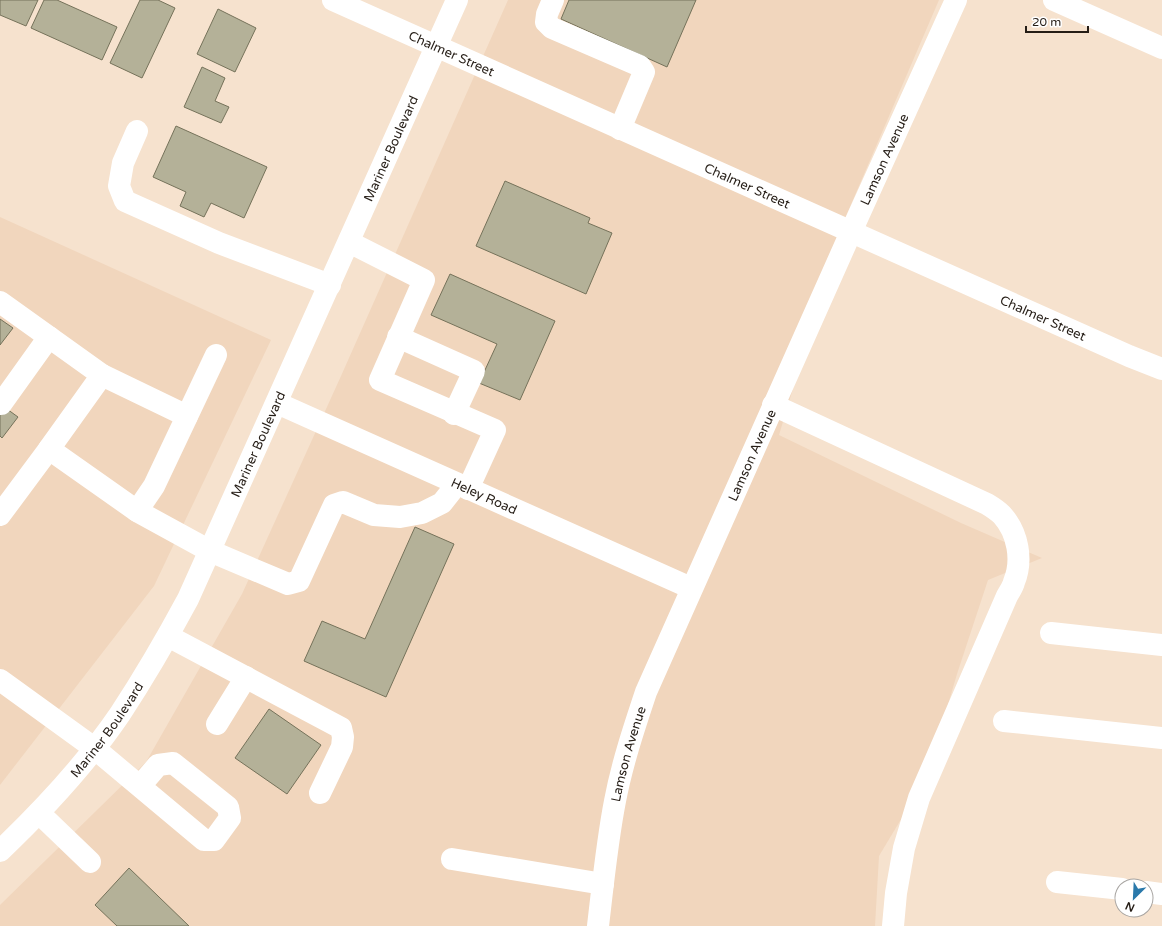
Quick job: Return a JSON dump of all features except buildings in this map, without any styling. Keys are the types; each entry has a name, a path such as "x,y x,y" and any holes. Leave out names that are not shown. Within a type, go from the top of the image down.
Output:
{"street":[{"name":"Chalmer Street","path":"333,0 1129,356 1162,369"},
{"name":"Mariner Boulevard","path":"0,851 38,814 80,766 119,715 156,658 188,599 457,0"},
{"path":"553,0 547,14 546,22 552,28 640,66 644,72 620,129"},
{"name":"Lamson Avenue","path":"598,926 615,800 628,745 646,692 691,588 956,0"},
{"path":"1054,0 1162,48"},
{"path":"137,131 123,164 119,186 125,201 220,243 330,285"},
{"path":"48,449 137,511 210,551 288,584 299,581 334,505 343,502 374,515 400,517 422,513 442,503 463,486 495,430 454,414 380,380 424,280 349,242"},
{"path":"0,302 102,375 187,416"},
{"path":"1,404 49,337"},
{"path":"398,337 474,371 454,414"},
{"path":"137,511 154,486 216,355"},
{"path":"0,515 102,375"},
{"name":"Heley Road","path":"276,403 691,588"},
{"path":"773,405 987,504 1002,515 1012,531 1018,549 1018,568 1014,582 919,798 904,848 896,893 893,926"},
{"path":"1051,633 1162,645"},
{"path":"168,636 341,728 343,737 342,747 320,793"},
{"path":"217,724 246,677"},
{"path":"0,680 94,748 140,786"},
{"path":"1004,721 1162,738"},
{"path":"38,814 90,862"},
{"path":"452,859 603,884"},
{"path":"1057,882 1114,888"}],"shaded area":[{"path":"508,0 939,0 843,223 779,435 961,523 1042,558 988,580 957,674 927,776 879,856 875,926 0,926 0,905 146,762 242,594 341,376"},
{"path":"0,217 271,340 154,586 0,785"}]}
